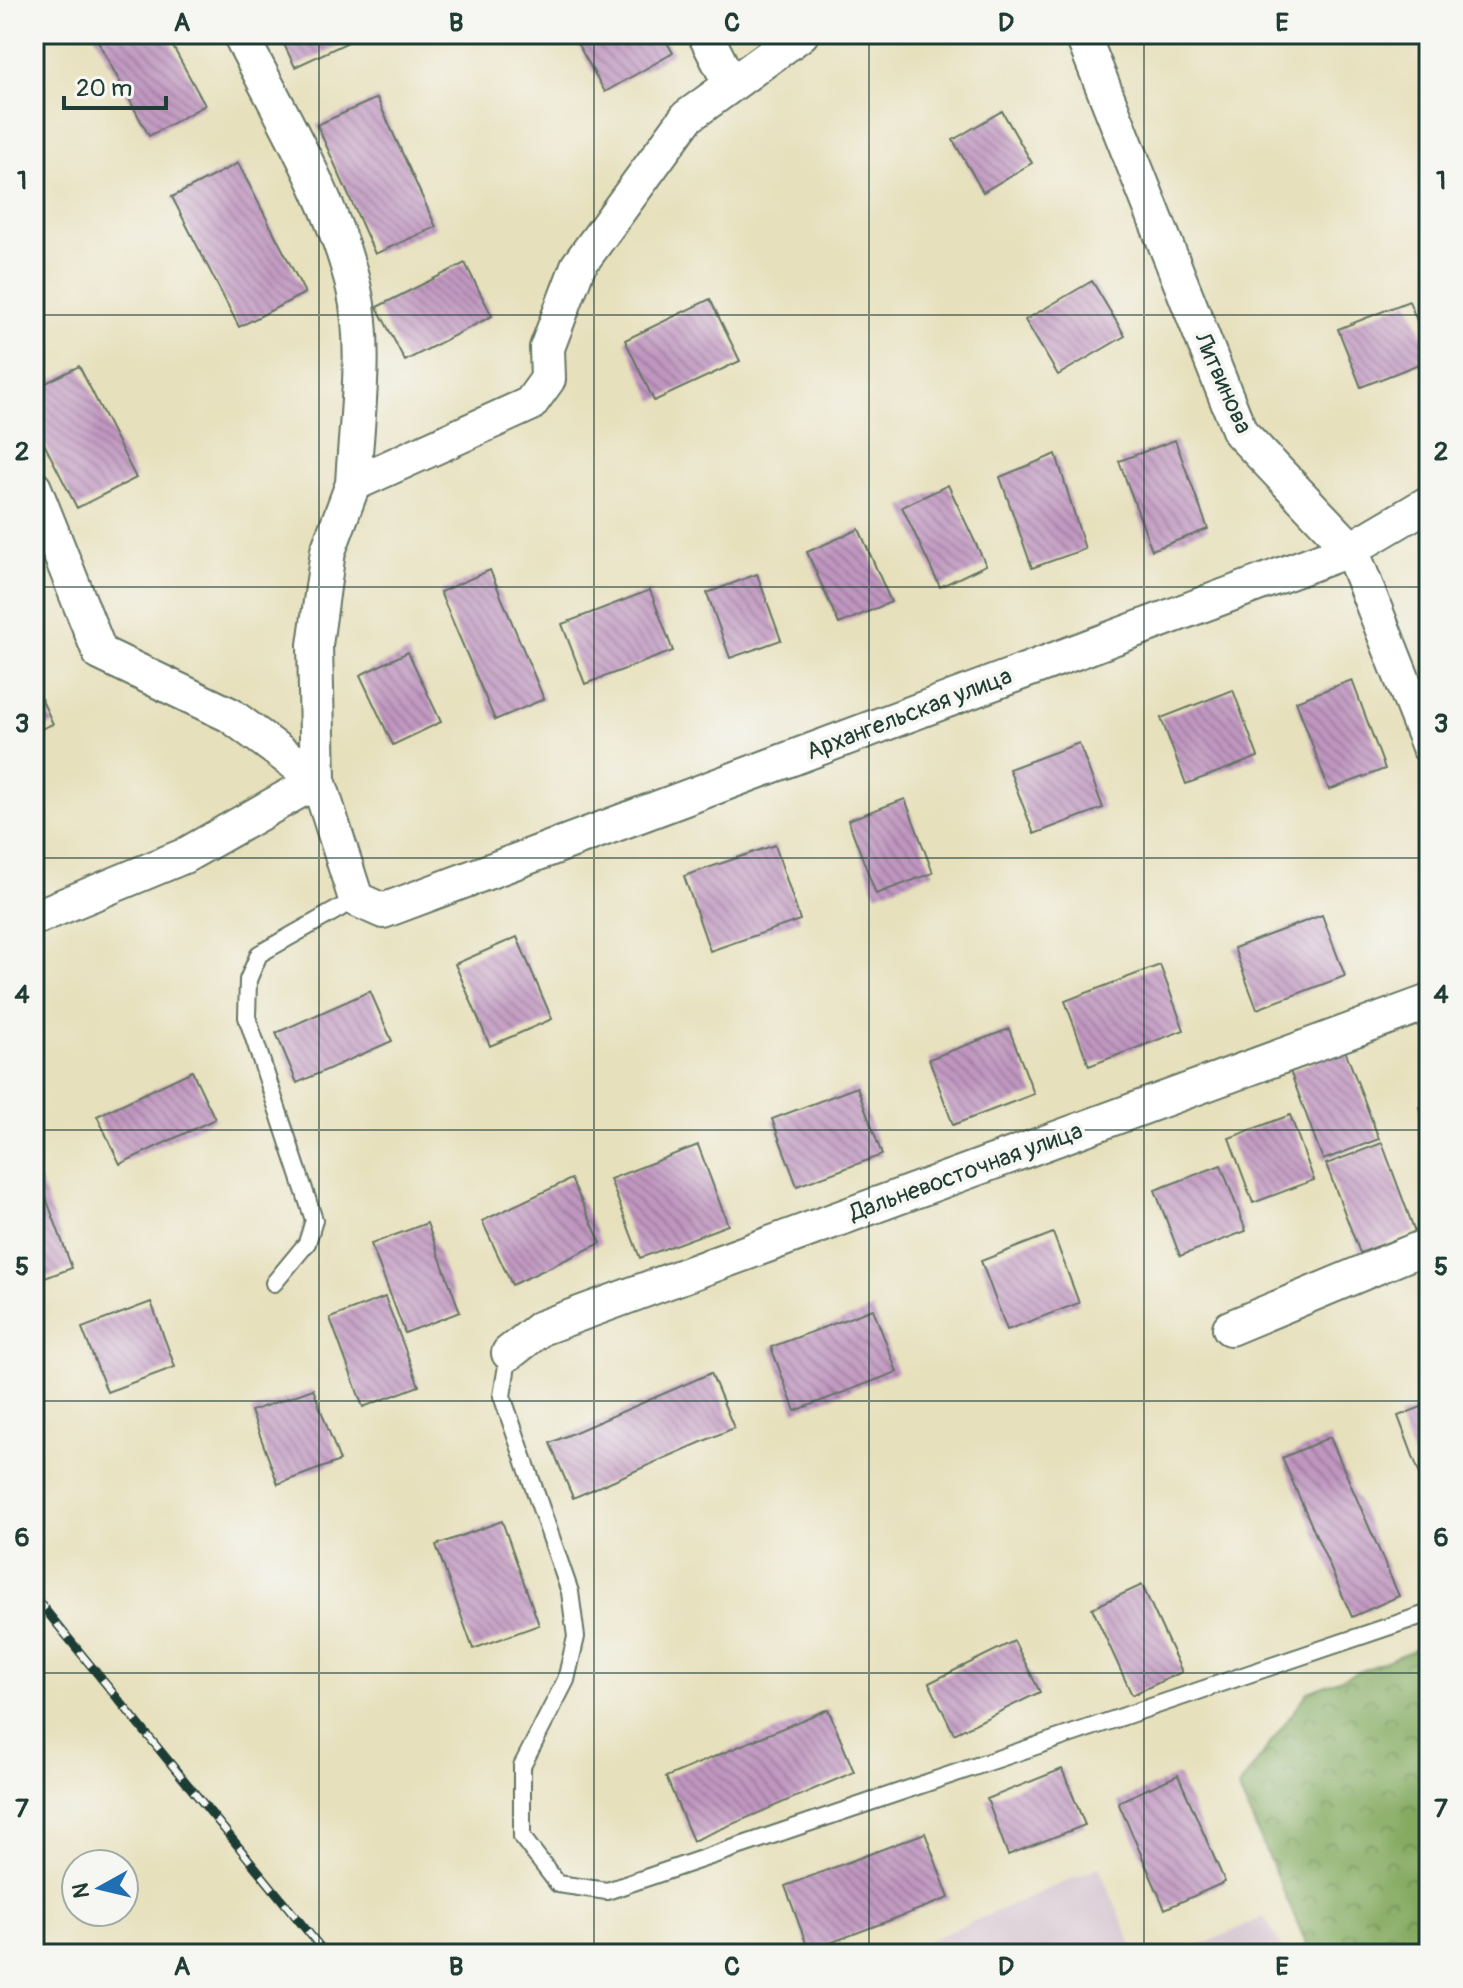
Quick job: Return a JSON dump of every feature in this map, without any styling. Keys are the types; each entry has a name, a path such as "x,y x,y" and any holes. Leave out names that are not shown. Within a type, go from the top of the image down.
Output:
{"street":[{"path":"240,34 339,236 355,292 359,349 353,484 328,551 315,645 318,780 370,905"},
{"path":"705,34 731,85"},
{"path":"353,484 530,404 548,379 547,348 578,266 687,117 801,34"},
{"name":"Литвинова","path":"1082,34 1240,432 1351,549 1429,747"},
{"path":"34,488 100,653 230,715 318,780"},
{"name":"Архангельская улица","path":"370,905 1351,549 1429,503"},
{"path":"34,918 184,856 318,780"},
{"name":"Дальневосточная улица","path":"509,1353 541,1328 1429,1002"},
{"path":"1230,1328 1429,1245"}],"lane":[{"path":"274,1283 307,1243 314,1220 247,1017 248,980 259,954 370,905"},
{"path":"509,1353 502,1396 570,1592 576,1637 566,1680 522,1766 522,1837 558,1884 607,1891 1429,1613"}],"shaded area":[{"path":"1099,1867 1136,1954 897,1954"},
{"path":"1264,1917 1286,1954 1181,1954"}],"green space":[{"path":"1429,1644 1429,1954 1311,1954 1238,1788 1308,1692"}],"building":[{"path":"94,34 166,34 205,105 149,136"},
{"path":"279,34 356,34 357,38 295,67"},
{"path":"572,34 662,34 673,53 605,92"},
{"path":"377,98 436,227 375,254 317,125"},
{"path":"1002,111 1032,163 983,192 953,140"},
{"path":"238,163 305,293 239,327 172,197"},
{"path":"465,263 492,316 405,361 377,307"},
{"path":"1092,281 1125,336 1058,375 1025,320"},
{"path":"710,299 740,361 654,401 625,340"},
{"path":"1409,301 1429,351 1429,360 1361,387 1338,329"},
{"path":"79,366 136,478 77,508 34,424 34,389"},
{"path":"1175,440 1208,529 1152,550 1119,461"},
{"path":"1056,454 1085,549 1032,568 1000,477"},
{"path":"948,485 986,565 940,587 902,507"},
{"path":"859,529 891,602 839,624 807,552"},
{"path":"490,570 544,699 495,720 440,592"},
{"path":"757,574 781,640 730,658 707,593"},
{"path":"650,590 673,651 585,684 562,624"},
{"path":"408,652 441,722 393,745 360,675"},
{"path":"1352,680 1385,769 1329,790 1296,701"},
{"path":"34,683 53,724 34,732"},
{"path":"1233,690 1258,757 1186,784 1161,718"},
{"path":"1079,743 1103,808 1034,834 1009,769"},
{"path":"905,799 933,873 876,894 848,820"},
{"path":"775,845 800,920 710,951 684,876"},
{"path":"1322,915 1345,976 1257,1009 1234,948"},
{"path":"517,937 552,1019 490,1046 455,964"},
{"path":"1160,965 1184,1030 1089,1066 1065,1001"},
{"path":"370,991 392,1041 297,1083 276,1033"},
{"path":"1009,1029 1034,1094 953,1125 929,1059"},
{"path":"1345,1050 1379,1139 1323,1160 1290,1071"},
{"path":"192,1071 215,1119 120,1164 97,1116"},
{"path":"857,1087 882,1155 797,1186 772,1119"},
{"path":"1429,1103 1429,1134 1419,1107"},
{"path":"1290,1115 1314,1180 1253,1203 1229,1138"},
{"path":"1382,1143 1415,1232 1360,1253 1326,1164"},
{"path":"698,1145 728,1225 640,1258 610,1179"},
{"path":"1221,1165 1246,1231 1180,1256 1155,1190"},
{"path":"39,1179 72,1268 34,1282 34,1181"},
{"path":"571,1179 601,1243 512,1285 482,1221"},
{"path":"427,1223 460,1312 405,1333 371,1244"},
{"path":"1053,1233 1079,1303 1007,1330 981,1261"},
{"path":"385,1297 419,1386 363,1407 330,1318"},
{"path":"151,1302 175,1367 107,1392 82,1328"},
{"path":"873,1309 897,1372 795,1411 771,1347"},
{"path":"711,1373 734,1428 573,1498 550,1443"},
{"path":"313,1389 340,1461 278,1484 251,1411"},
{"path":"1429,1404 1429,1499 1398,1416"},
{"path":"1330,1437 1399,1596 1352,1617 1282,1458"},
{"path":"502,1521 539,1625 473,1649 436,1545"},
{"path":"1142,1585 1182,1672 1132,1695 1092,1608"},
{"path":"1014,1641 1040,1692 954,1734 929,1683"},
{"path":"828,1709 854,1772 693,1841 666,1777"},
{"path":"1062,1769 1085,1825 1008,1855 987,1799"},
{"path":"1178,1775 1225,1882 1165,1909 1118,1802"},
{"path":"925,1833 949,1898 809,1951 785,1886"}],"railway":[{"path":"34,1596 326,1954"}]}
